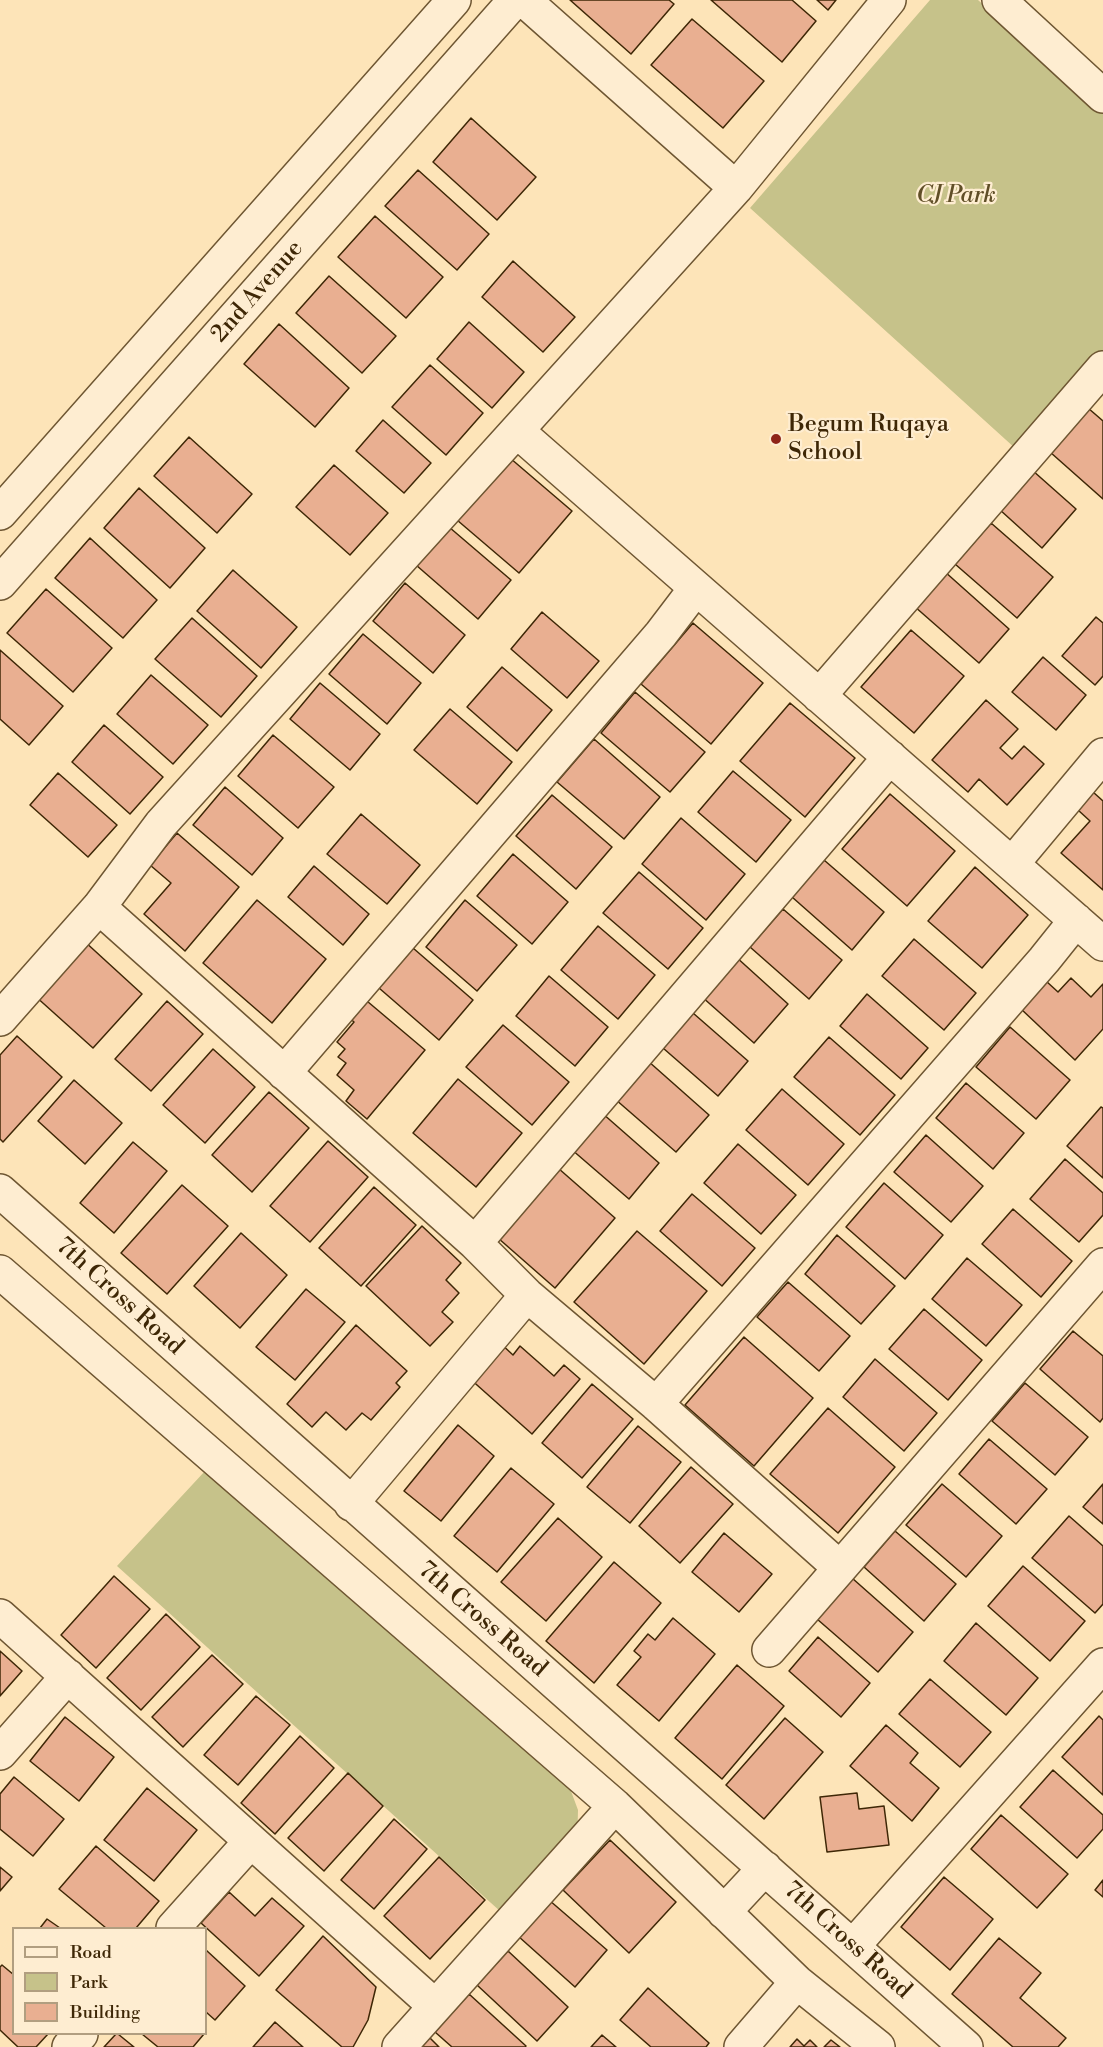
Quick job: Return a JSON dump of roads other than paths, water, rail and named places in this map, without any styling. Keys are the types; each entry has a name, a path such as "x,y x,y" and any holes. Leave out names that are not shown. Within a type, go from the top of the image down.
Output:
{"street":[{"name":"2nd Avenue","path":"0,513 454,0"},
{"name":"2nd Avenue","path":"0,583 515,0"},
{"path":"524,0 736,188"},
{"path":"0,1019 99,907 161,824 736,188 889,0"},
{"path":"999,0 1103,96"},
{"path":"819,696 1103,368"},
{"path":"517,431 1103,944"},
{"path":"284,1073 646,652 696,588"},
{"path":"1012,864 1103,755"},
{"path":"475,1243 890,758"},
{"path":"99,907 475,1243 527,1295 656,1404 840,1568"},
{"path":"656,1404 1044,960 1076,920"},
{"name":"7th Cross Road","path":"0,1191 966,2047"},
{"path":"769,1650 1103,1265"},
{"path":"0,1272 615,1806 796,1982 878,2047"},
{"path":"351,1504 527,1295"},
{"path":"0,1616 435,2006"},
{"path":"853,1946 1103,1665"},
{"path":"0,1753 68,1676"},
{"path":"399,2047 615,1806"},
{"path":"176,1927 251,1841"},
{"path":"724,1911 765,1868"},
{"path":"741,2047 796,1982"},
{"path":"69,2047 80,2035"}],"place":[{"name":"Begum Ruqaya School","path":"776,439"}],"park label":[{"name":"CJ Park","path":"956,196"}]}
